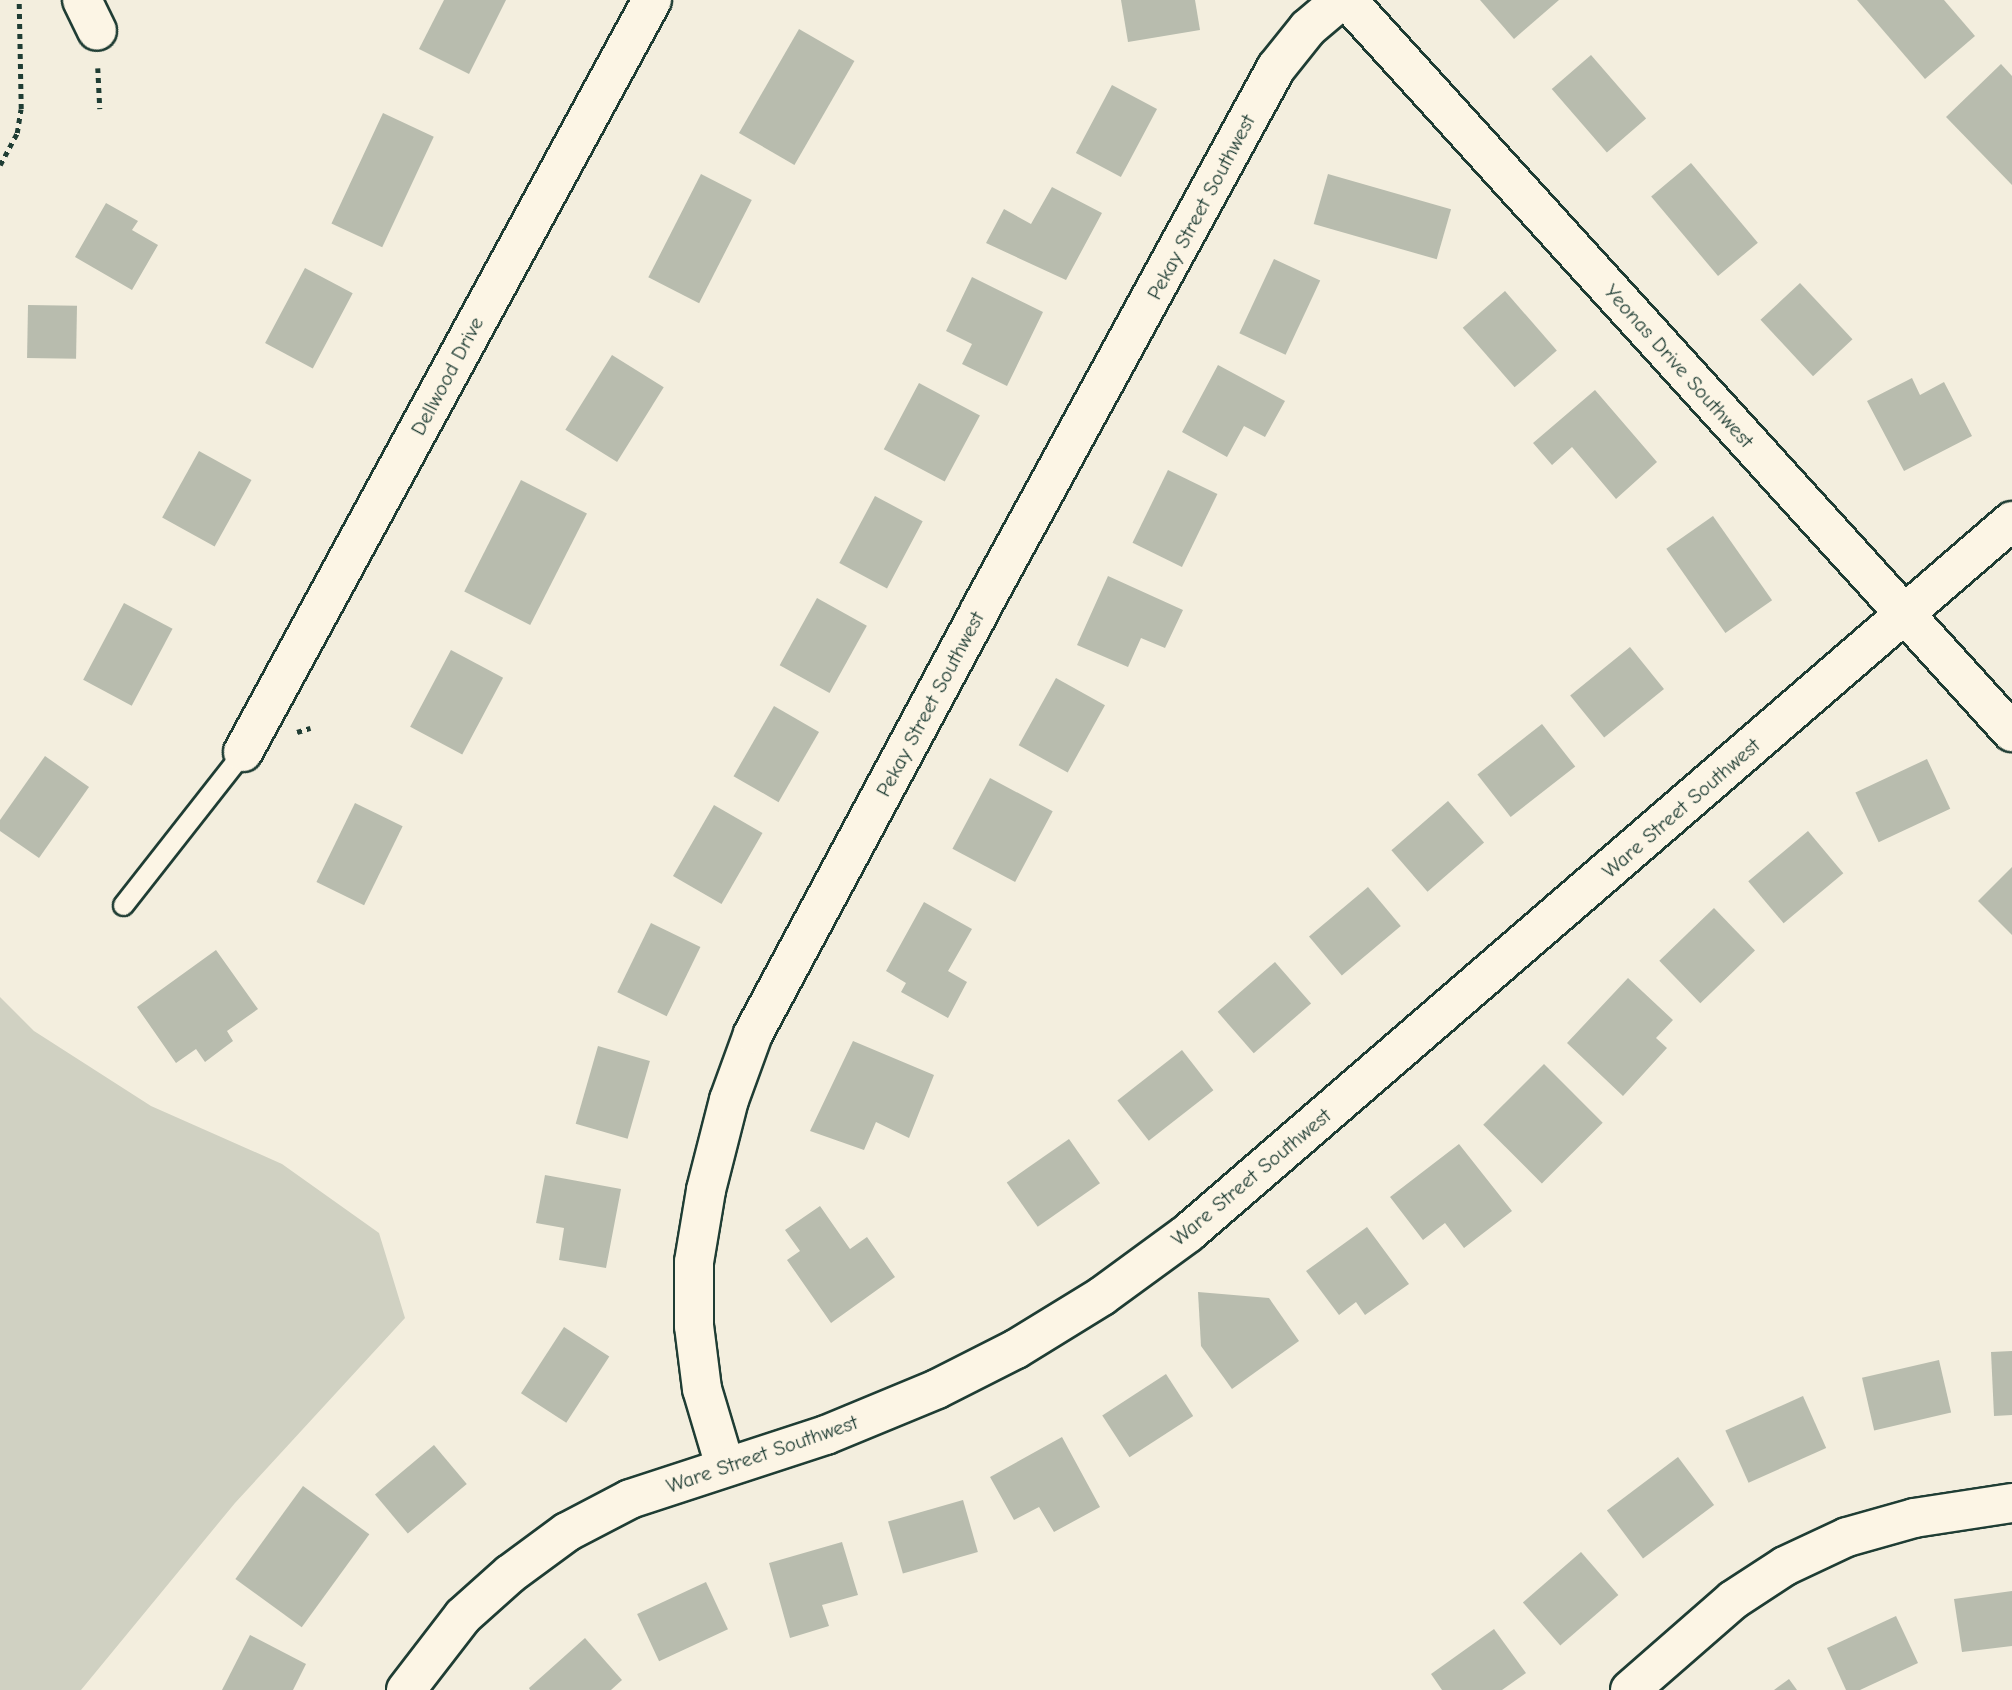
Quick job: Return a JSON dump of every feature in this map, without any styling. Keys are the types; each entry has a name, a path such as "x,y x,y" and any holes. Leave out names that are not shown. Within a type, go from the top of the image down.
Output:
{"street":[{"name":"Dellwood Drive","path":"243,752 652,0"},
{"name":"Pekay Street Southwest","path":"725,1466 702,1389 694,1326 694,1262 706,1190 729,1100 753,1034 980,610 1276,68 1308,28 1341,0"},
{"name":"Yeonas Drive Southwest","path":"1347,0 2012,732"},
{"name":"Ware Street Southwest","path":"406,1690 463,1616 510,1574 567,1532 630,1499 826,1435 937,1389 1016,1349 1102,1296 1188,1233 2012,521"},
{"path":"1630,1690 1733,1600 1785,1566 1847,1537 1914,1518 2012,1503"}],"lane":[{"path":"123,905 243,752"}],"path":[{"path":"0,165 17,133 21,109 19,0"}],"shaded area":[{"path":"0,997 34,1031 151,1106 282,1164 379,1233 405,1318 235,1503 81,1690 0,1690"}],"building":[{"path":"444,0 506,0 469,74 419,49"},
{"path":"1121,0 1195,0 1200,30 1128,42"},
{"path":"1480,0 1559,0 1514,39"},
{"path":"1857,0 1944,0 1975,36 1925,79"},
{"path":"799,29 854,61 794,165 739,133"},
{"path":"1591,55 1646,118 1607,153 1552,89"},
{"path":"2001,64 2012,76 2012,185 1946,117"},
{"path":"1112,85 1157,109 1121,177 1076,153"},
{"path":"383,113 434,137 382,247 331,224"},
{"path":"1691,163 1758,243 1718,276 1651,196"},
{"path":"701,174 752,200 699,303 648,277"},
{"path":"1328,174 1451,209 1437,259 1314,224"},
{"path":"1052,187 1102,213 1066,280 986,243 1004,209 1031,224"},
{"path":"106,203 138,221 132,230 158,245 132,290 75,257"},
{"path":"1274,259 1320,281 1286,355 1239,333"},
{"path":"305,268 353,293 313,368 265,343"},
{"path":"972,277 1043,312 1007,386 962,364 972,344 946,331"},
{"path":"1800,283 1853,339 1813,376 1761,320"},
{"path":"1505,291 1557,351 1515,387 1463,328"},
{"path":"28,305 77,306 76,359 27,358"},
{"path":"612,355 664,387 617,462 565,430"},
{"path":"1218,365 1285,401 1265,437 1244,426 1227,457 1182,432"},
{"path":"1912,378 1920,395 1944,382 1972,436 1904,471 1867,401"},
{"path":"919,383 980,415 945,482 884,449"},
{"path":"1595,390 1657,462 1616,499 1572,447 1552,465 1533,443"},
{"path":"199,451 251,480 215,547 162,517"},
{"path":"1168,470 1217,494 1182,567 1132,543"},
{"path":"521,480 587,514 530,625 464,591"},
{"path":"875,496 923,521 887,588 839,563"},
{"path":"1713,516 1772,600 1725,633 1666,549"},
{"path":"1108,576 1183,610 1165,648 1141,638 1128,667 1077,645"},
{"path":"817,598 867,626 830,693 780,665"},
{"path":"124,603 173,629 132,706 83,680"},
{"path":"1630,647 1664,689 1604,737 1570,695"},
{"path":"451,650 503,678 462,755 410,727"},
{"path":"1056,678 1105,705 1068,772 1019,745"},
{"path":"774,706 819,732 779,802 734,776"},
{"path":"1542,724 1575,767 1511,817 1477,774"},
{"path":"45,756 89,787 39,858 0,831 0,820"},
{"path":"1927,759 1950,809 1879,842 1855,792"},
{"path":"990,778 1053,811 1015,882 952,849"},
{"path":"1448,801 1484,843 1427,892 1391,850"},
{"path":"355,803 403,826 364,905 316,882"},
{"path":"714,805 762,833 721,904 673,876"},
{"path":"1808,831 1843,873 1784,923 1748,881"},
{"path":"2012,867 2012,935 1978,901"},
{"path":"1368,887 1401,926 1342,976 1309,936"},
{"path":"924,902 972,929 948,971 967,982 948,1018 901,992 906,983 886,971"},
{"path":"1714,908 1755,950 1700,1003 1659,961"},
{"path":"651,923 700,947 667,1016 617,992"},
{"path":"216,950 258,1009 227,1031 233,1041 205,1062 196,1049 176,1063 137,1007"},
{"path":"1275,962 1311,1004 1254,1053 1218,1012"},
{"path":"1628,978 1673,1020 1656,1038 1667,1048 1623,1096 1567,1043"},
{"path":"853,1041 934,1075 909,1138 876,1122 864,1150 810,1131"},
{"path":"598,1046 650,1061 628,1139 576,1124"},
{"path":"1182,1050 1213,1090 1149,1141 1117,1100"},
{"path":"1544,1064 1603,1123 1542,1184 1483,1125"},
{"path":"1069,1139 1100,1183 1038,1227 1007,1183"},
{"path":"1459,1144 1512,1211 1464,1248 1445,1223 1423,1240 1390,1197"},
{"path":"545,1175 621,1189 606,1268 559,1260 564,1228 536,1223"},
{"path":"820,1206 850,1249 867,1237 895,1277 831,1323 787,1260 800,1251 785,1230"},
{"path":"1367,1227 1409,1284 1365,1315 1356,1302 1339,1315 1306,1271"},
{"path":"1198,1292 1269,1298 1299,1341 1232,1389 1201,1346"},
{"path":"564,1327 609,1356 566,1423 521,1393"},
{"path":"2012,1351 2012,1415 1994,1416 1991,1352"},
{"path":"1939,1360 1951,1413 1874,1430 1862,1378"},
{"path":"1166,1374 1193,1416 1129,1457 1102,1415"},
{"path":"1803,1396 1826,1448 1749,1483 1725,1431"},
{"path":"1062,1437 1100,1507 1054,1532 1039,1507 1014,1520 990,1477"},
{"path":"434,1445 467,1484 408,1534 375,1494"},
{"path":"1678,1457 1714,1505 1643,1558 1607,1511"},
{"path":"303,1486 369,1534 302,1627 235,1579"},
{"path":"963,1500 978,1552 903,1573 888,1521"},
{"path":"842,1542 858,1595 822,1605 829,1626 790,1638 769,1563"},
{"path":"1581,1552 1618,1595 1560,1646 1523,1603"},
{"path":"706,1582 728,1629 659,1661 637,1614"},
{"path":"2012,1591 2012,1646 1962,1652 1954,1599"},
{"path":"1896,1616 1918,1663 1860,1690 1846,1690 1827,1648"},
{"path":"1494,1629 1526,1673 1502,1690 1442,1690 1431,1674"},
{"path":"250,1635 306,1664 293,1690 222,1690"},
{"path":"585,1638 622,1680 611,1690 530,1690 529,1688"},
{"path":"1789,1679 1797,1690 1774,1690"}]}
